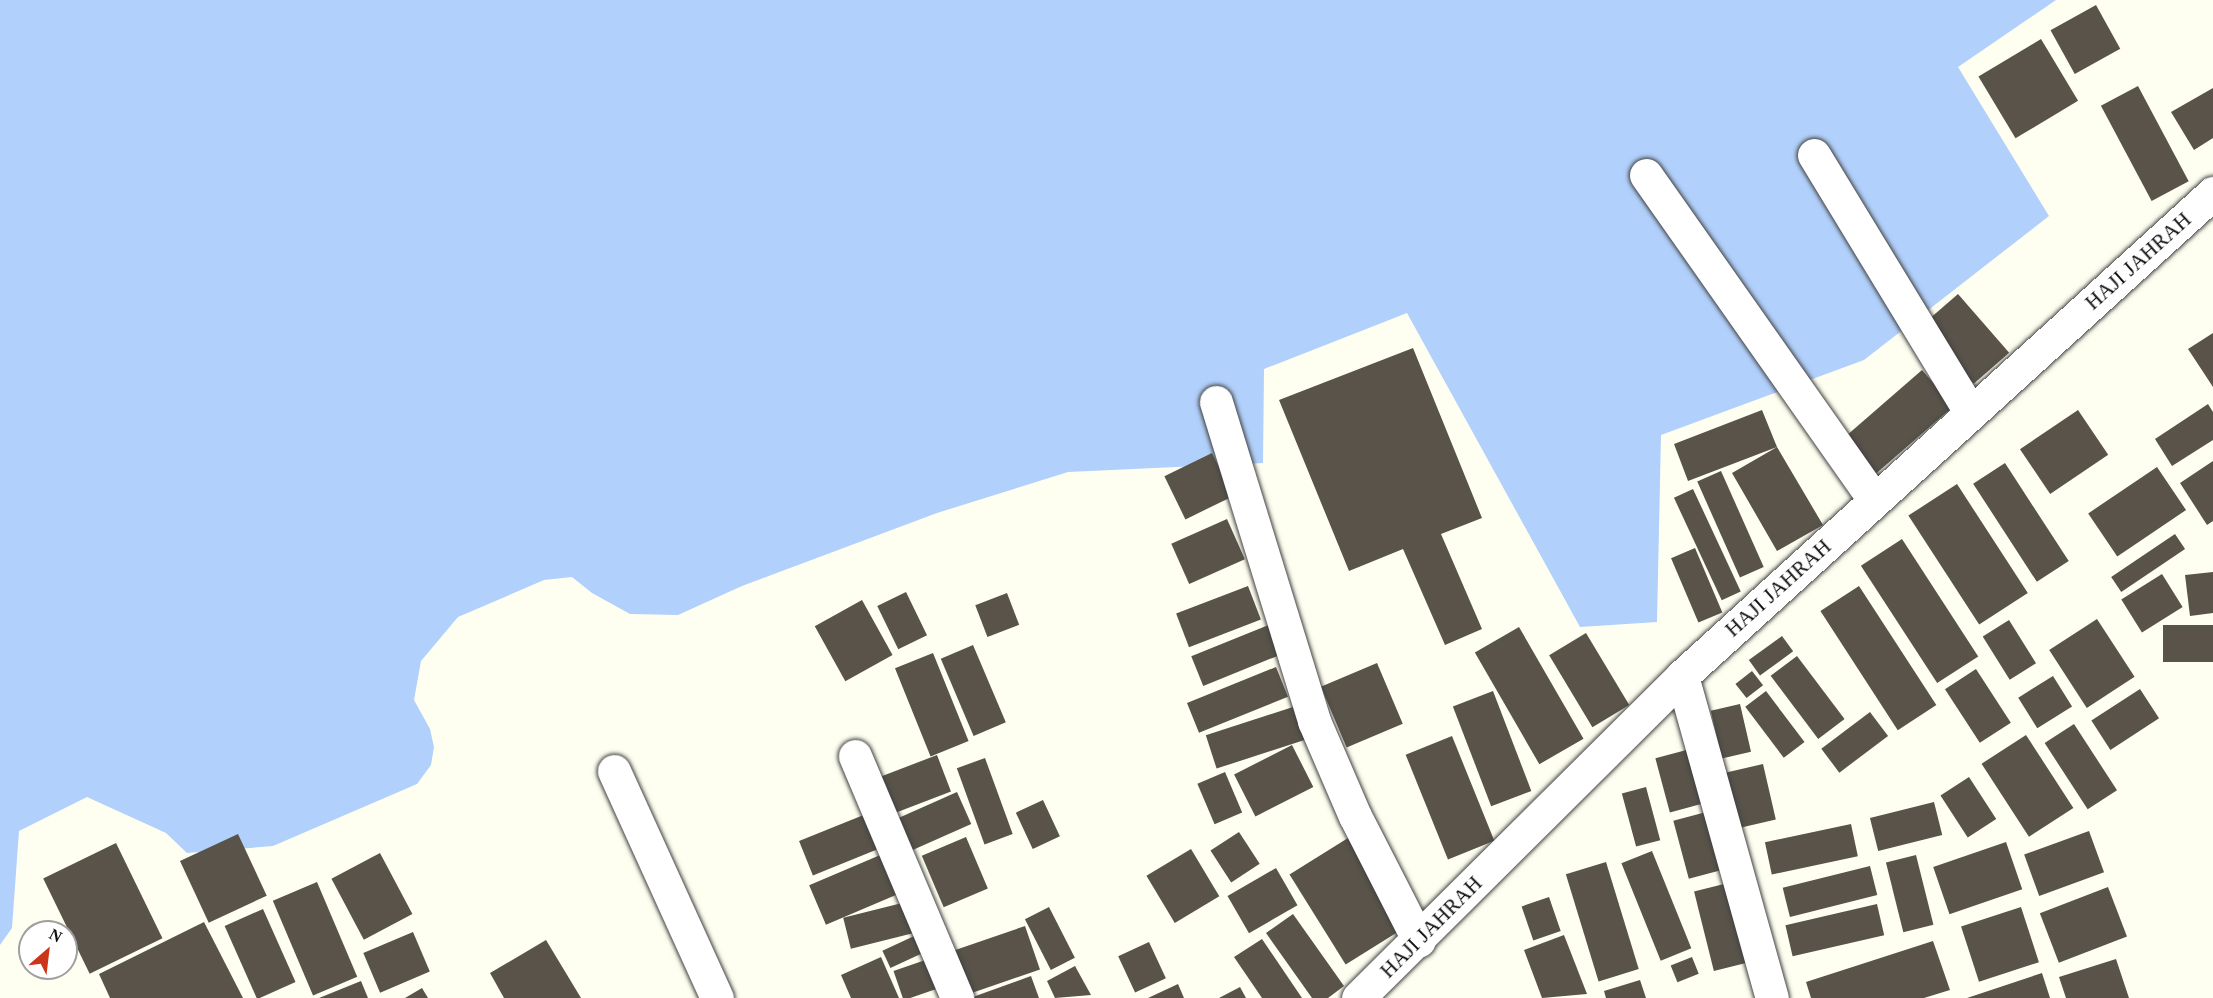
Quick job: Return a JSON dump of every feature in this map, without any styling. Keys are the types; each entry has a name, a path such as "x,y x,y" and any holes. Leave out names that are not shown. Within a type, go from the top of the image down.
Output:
{"street":[{"path":"1814,155 1970,412"},
{"path":"1646,175 1874,500"},
{"name":"HAJI JAHRAH","path":"1358,998 1419,941 1682,676 2213,193"},
{"path":"1216,402 1314,721 1355,816 1419,941"},
{"path":"1682,676 1772,998"},
{"path":"855,756 957,998"},
{"path":"614,771 717,998"}],"water":[{"path":"0,0 2056,0 1958,67 2049,216 1864,360 1661,435 1657,622 1580,627 1407,313 1264,369 1263,463 1068,472 937,513 742,586 678,615 630,614 592,593 572,577 544,580 458,617 421,661 414,700 430,729 434,747 431,765 417,784 273,846 187,853 166,833 87,797 19,831 12,928 0,945"}],"building":[{"path":"2096,5 2120,49 2075,74 2051,30"},
{"path":"2041,39 2078,101 2016,138 1978,77"},
{"path":"2138,86 2189,181 2152,201 2101,106"},
{"path":"2213,88 2213,138 2194,150 2171,112"},
{"path":"1958,294 2009,353 1974,384 1923,325"},
{"path":"2213,333 2213,387 2188,349"},
{"path":"1413,348 1482,518 1441,534 1482,629 1445,645 1403,549 1349,571 1279,400"},
{"path":"1922,370 1953,406 1873,476 1842,440"},
{"path":"2208,404 2213,412 2213,440 2172,466 2155,439"},
{"path":"1762,410 1777,447 1688,481 1674,444"},
{"path":"2078,410 2108,455 2050,494 2020,449"},
{"path":"1777,447 1823,525 1777,551 1732,473"},
{"path":"1212,453 1233,496 1185,519 1164,476"},
{"path":"2213,461 2213,521 2207,525 2180,483"},
{"path":"2005,463 2069,561 2037,582 1973,484"},
{"path":"2157,467 2186,510 2117,557 2088,513"},
{"path":"1721,471 1764,567 1740,577 1697,482"},
{"path":"1957,484 2028,593 1979,625 1908,516"},
{"path":"1693,489 1741,591 1722,600 1674,498"},
{"path":"1227,519 1245,559 1189,584 1171,544"},
{"path":"2175,534 2185,549 2121,592 2111,577"},
{"path":"1902,539 1978,656 1937,683 1861,566"},
{"path":"1695,548 1722,612 1698,623 1671,558"},
{"path":"2213,572 2213,613 2190,616 2185,575"},
{"path":"2162,574 2183,607 2142,633 2121,599"},
{"path":"1248,586 1261,620 1189,647 1176,614"},
{"path":"1859,586 1936,705 1898,730 1820,611"},
{"path":"906,592 927,635 898,649 877,606"},
{"path":"1007,593 1019,625 987,637 975,605"},
{"path":"862,600 893,655 845,681 815,626"},
{"path":"2097,619 2135,677 2087,708 2049,650"},
{"path":"2009,620 2036,663 2010,680 1983,636"},
{"path":"1271,624 1283,654 1203,686 1191,656"},
{"path":"2163,625 2213,625 2213,662 2163,662"},
{"path":"1519,627 1584,739 1539,764 1475,652"},
{"path":"1586,633 1629,705 1592,727 1549,655"},
{"path":"1782,636 1793,651 1760,675 1749,660"},
{"path":"973,645 1006,722 974,736 941,659"},
{"path":"933,653 969,741 931,756 895,668"},
{"path":"1797,656 1845,719 1818,739 1771,676"},
{"path":"1377,663 1403,724 1347,748 1321,687"},
{"path":"1276,667 1288,697 1199,733 1187,703"},
{"path":"1976,669 2011,723 1980,743 1945,689"},
{"path":"1752,671 1763,685 1747,698 1735,684"},
{"path":"2053,676 2072,707 2037,728 2018,698"},
{"path":"2140,689 2159,718 2110,750 2091,721"},
{"path":"1493,691 1531,791 1491,806 1453,706"},
{"path":"1766,691 1805,742 1784,758 1745,707"},
{"path":"1740,704 1751,752 1722,758 1711,711"},
{"path":"1299,705 1310,738 1217,769 1206,735"},
{"path":"1870,712 1888,736 1839,773 1821,749"},
{"path":"2074,724 2117,790 2088,809 2045,743"},
{"path":"2026,735 2073,808 2029,837 1982,764"},
{"path":"1452,736 1494,841 1448,860 1406,755"},
{"path":"1292,745 1313,787 1255,816 1234,775"},
{"path":"1694,748 1708,802 1670,812 1655,758"},
{"path":"937,755 951,791 895,813 881,777"},
{"path":"985,758 1013,834 985,844 957,768"},
{"path":"1763,764 1776,820 1735,829 1722,773"},
{"path":"1225,772 1242,813 1215,824 1197,784"},
{"path":"1969,777 1996,819 1968,837 1940,796"},
{"path":"1646,787 1660,840 1636,847 1622,793"},
{"path":"957,792 971,824 908,852 894,820"},
{"path":"1043,800 1060,836 1033,849 1016,813"},
{"path":"1934,802 1942,835 1878,851 1870,818"},
{"path":"876,810 890,844 813,875 799,841"},
{"path":"1710,811 1726,869 1689,879 1673,821"},
{"path":"1851,824 1858,856 1772,875 1765,842"},
{"path":"2089,831 2104,872 2039,896 2024,855"},
{"path":"1239,832 1260,864 1231,882 1210,851"},
{"path":"238,834 267,896 209,923 180,861"},
{"path":"966,837 988,889 944,907 922,856"},
{"path":"1348,838 1404,928 1346,964 1289,875"},
{"path":"2006,842 2022,889 1949,914 1933,867"},
{"path":"116,843 162,938 90,974 78,950 78,920 63,920 43,879"},
{"path":"1191,849 1219,896 1175,923 1146,876"},
{"path":"892,850 909,890 826,925 809,885"},
{"path":"1652,851 1691,948 1661,961 1621,863"},
{"path":"380,853 412,914 364,940 331,879"},
{"path":"1916,855 1933,925 1903,932 1886,862"},
{"path":"1606,862 1639,969 1599,981 1566,874"},
{"path":"1870,866 1877,895 1790,917 1783,888"},
{"path":"1276,868 1298,905 1249,933 1228,896"},
{"path":"317,882 357,977 313,996 273,901"},
{"path":"1728,883 1748,963 1714,971 1694,891"},
{"path":"2108,887 2127,936 2059,963 2040,913"},
{"path":"1549,897 1561,931 1533,940 1522,906"},
{"path":"914,900 922,931 851,949 843,918"},
{"path":"1877,904 1884,935 1793,956 1785,925"},
{"path":"1049,907 1075,958 1051,970 1025,919"},
{"path":"2021,907 2039,962 1979,982 1961,926"},
{"path":"263,909 296,982 257,998 225,926"},
{"path":"1293,914 1344,986 1328,998 1312,998 1266,933"},
{"path":"204,922 243,998 110,998 99,974"},
{"path":"1025,926 1040,969 968,994 953,951"},
{"path":"925,931 933,948 890,968 882,951"},
{"path":"413,932 430,972 380,993 363,953"},
{"path":"1564,935 1587,994 1542,998 1524,950"},
{"path":"1262,939 1302,998 1262,998 1234,957"},
{"path":"546,940 581,998 504,998 490,973"},
{"path":"1933,941 1950,990 1924,998 1811,998 1806,982"},
{"path":"1149,942 1166,978 1135,993 1118,956"},
{"path":"937,956 947,985 910,998 903,998 894,971"},
{"path":"881,957 899,998 851,998 841,975"},
{"path":"1692,957 1699,974 1677,982 1671,966"},
{"path":"2116,959 2129,998 2066,998 2059,977"},
{"path":"1075,966 1091,995 1055,998 1047,981"},
{"path":"2042,973 2050,998 1967,998"},
{"path":"1031,976 1039,998 970,998"},
{"path":"1640,980 1646,998 1606,998 1604,991"},
{"path":"361,981 368,998 319,998"},
{"path":"1178,984 1184,998 1148,998"},
{"path":"1240,987 1246,998 1219,998"},
{"path":"422,988 428,998 405,998"}]}
